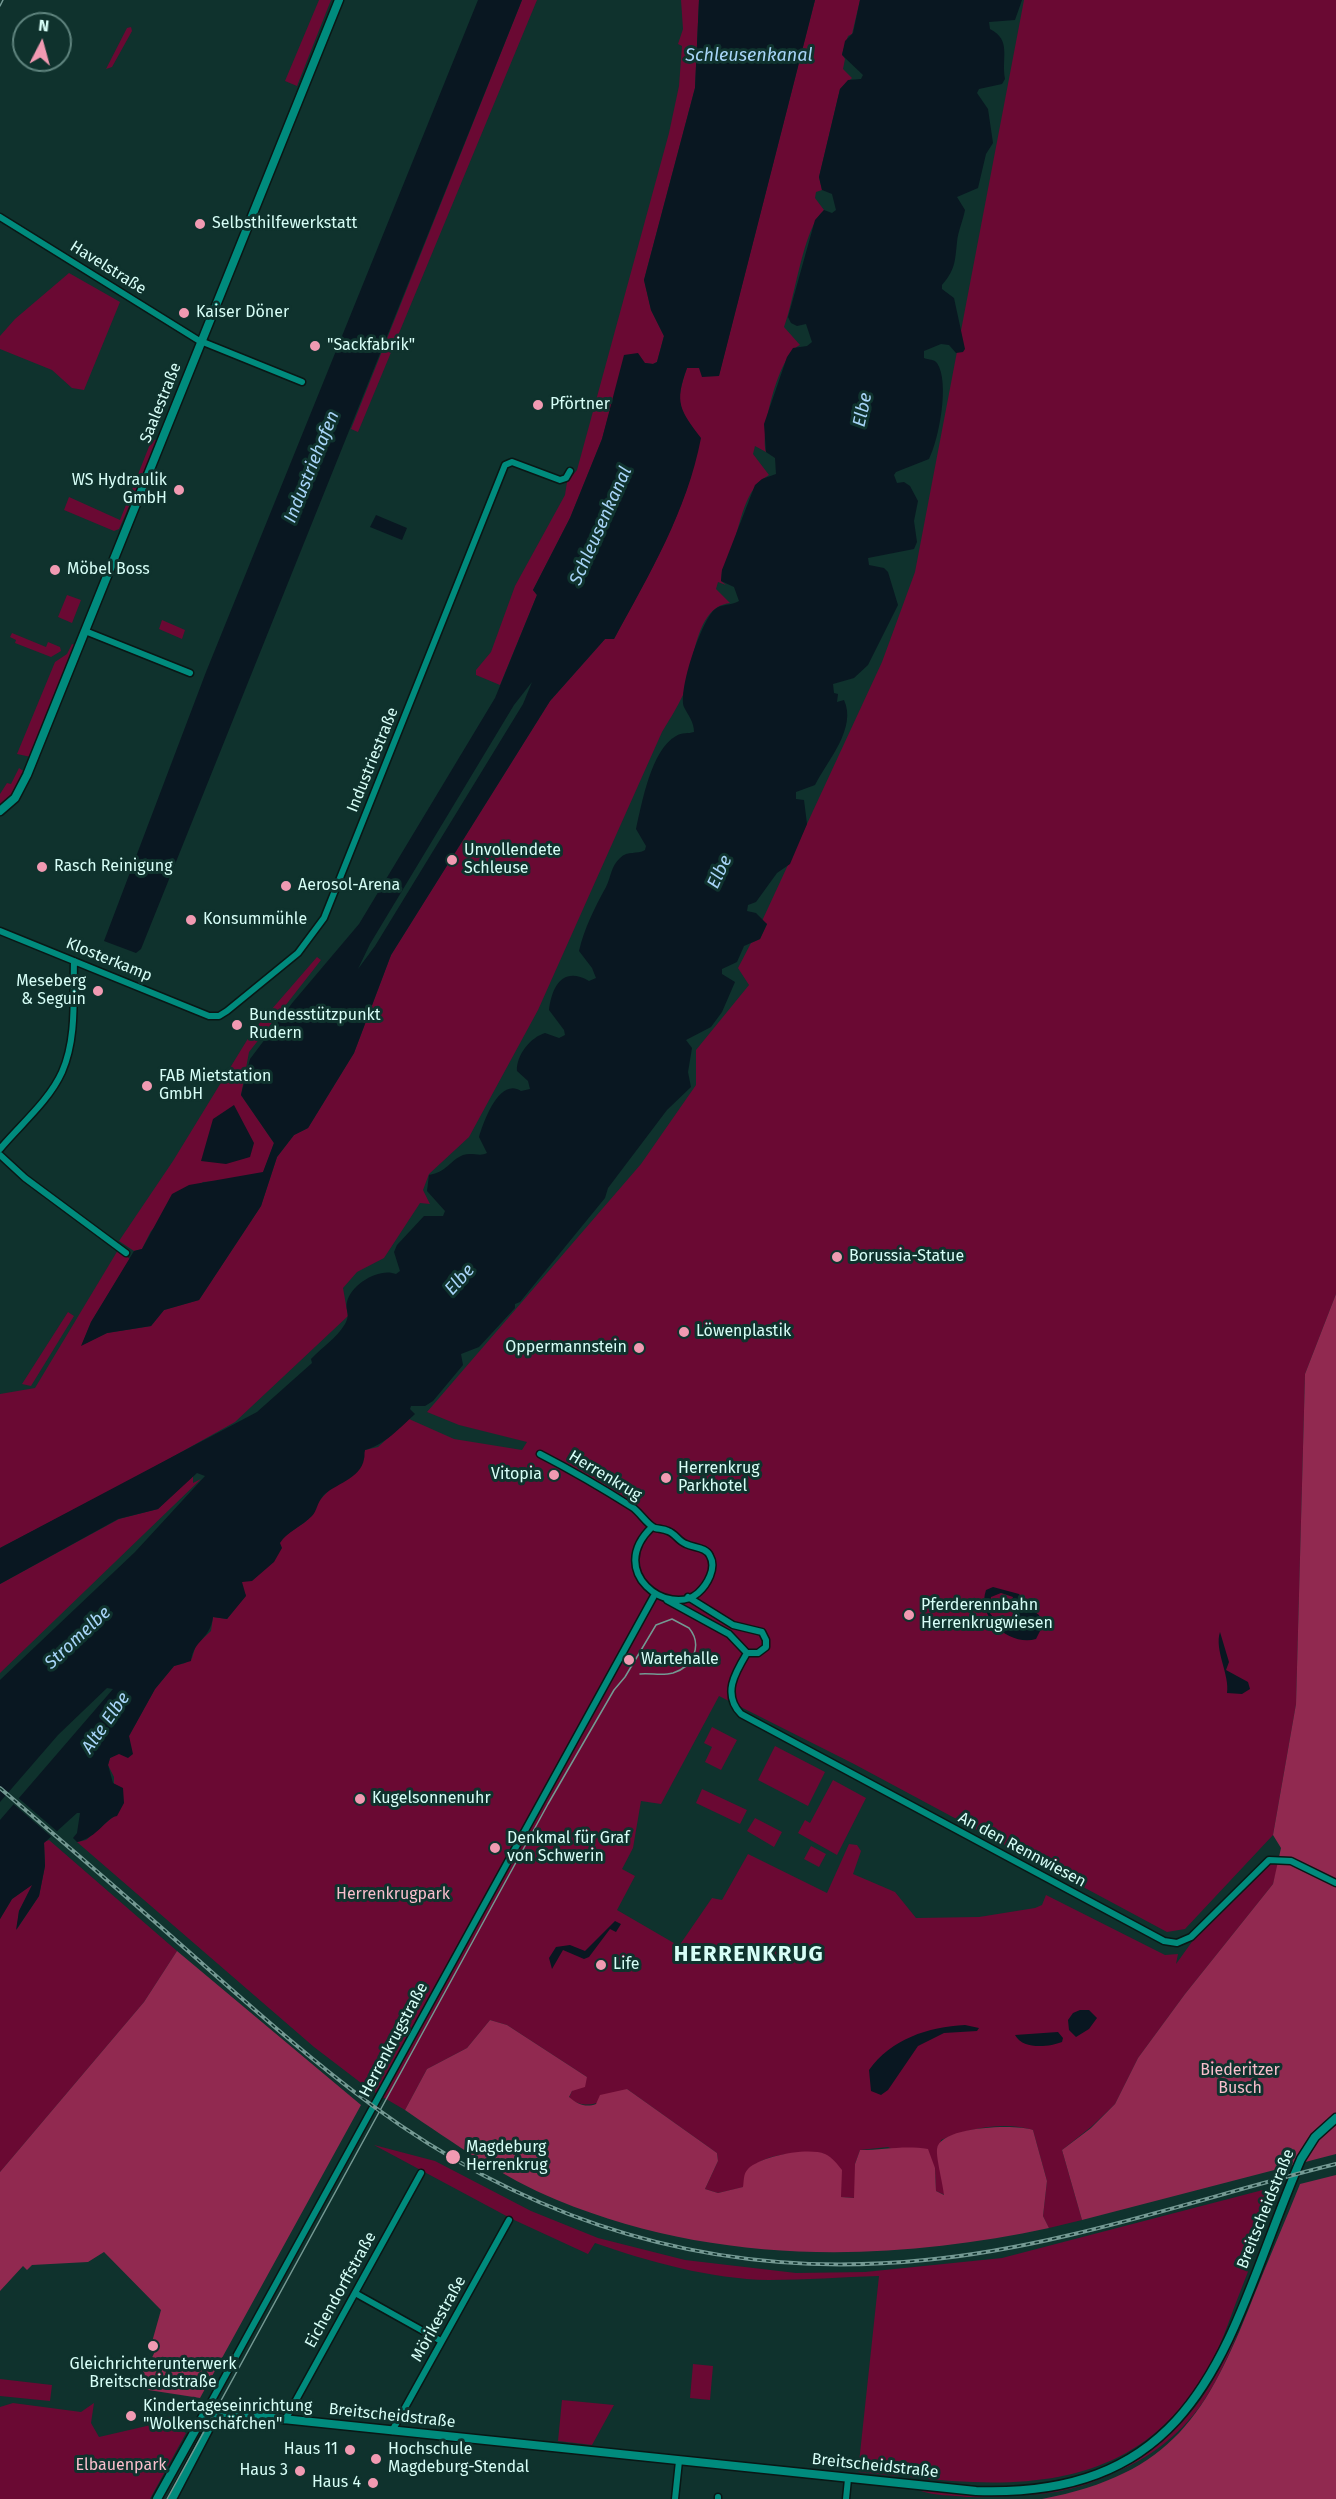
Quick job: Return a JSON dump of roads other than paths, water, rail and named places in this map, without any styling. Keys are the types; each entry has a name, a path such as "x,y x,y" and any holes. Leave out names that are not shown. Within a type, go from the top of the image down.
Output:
{"street":[{"name":"Saalestraße","path":"0,811 15,798 27,775 339,0"},
{"name":"Havelstraße","path":"0,217 202,342 302,382"},
{"name":"Industriestraße","path":"208,1015 217,1017 223,1014 295,956 324,918 505,465 513,462 560,480 565,479 570,471"},
{"path":"85,631 190,673"},
{"name":"Klosterkamp","path":"0,931 208,1015"},
{"path":"0,1149 49,1092 63,1069 70,1040 74,961"},
{"path":"0,1155 25,1178 126,1253"},
{"name":"Herrenkrug","path":"540,1454 631,1506 652,1527 668,1530 682,1543 710,1554 712,1567 709,1579 699,1591 688,1597"},
{"path":"652,1527 638,1547 635,1560 641,1579 655,1594 729,1634 747,1653 758,1653 764,1649 766,1641 762,1632 733,1625 688,1597 662,1597"},
{"name":"Herrenkrugstraße","path":"157,2499 655,1594"},
{"name":"An den Rennwiesen","path":"747,1653 730,1690 732,1700 741,1714 1164,1941 1177,1943 1191,1937 1269,1860 1291,1861 1336,1883"},
{"name":"Breitscheidstraße","path":"206,2411 679,2462 985,2492 1036,2492 1094,2479 1148,2450 1181,2421 1210,2381 1301,2159 1316,2137 1336,2118"},
{"name":"Eichendorffstraße","path":"285,2420 421,2173"},
{"name":"Mörikestraße","path":"392,2431 509,2220"},
{"path":"355,2293 441,2341"},
{"path":"172,2499 217,2413"},
{"path":"675,2499 679,2462"},
{"path":"846,2499 848,2479"}],"water":[{"name":"Industriehafen","path":"478,0 522,0 141,949 136,953 104,941 206,672"},
{"name":"Schleusenkanal","path":"699,0 815,0 719,376 702,377 699,368 687,368 683,380 681,406 701,438 695,465 677,517 665,542 614,639 605,639 550,701 391,955 354,1053 308,1128 294,1135 277,1157 261,1206 199,1300 164,1310 151,1326 107,1333 81,1346 91,1322 134,1251 142,1249 172,1194 189,1185 263,1172 274,1143 241,1095 250,1059 293,1002 359,924 495,698 537,595 533,590 570,518 602,439 624,355 638,353 645,363 657,362 664,336 651,310 644,280 695,88","holes":["532,682 523,704 375,946 358,969 370,944 514,705"]},
{"path":"860,0 1022,0 1015,20 989,22 990,29 997,33 1003,44 1005,79 1002,84 979,89 977,93 988,109 993,143 986,154 978,188 957,197 965,210 954,265 942,285 942,289 954,298 965,349 963,352 956,353 949,345 941,344 924,351 924,358 937,363 943,383 942,411 936,438 929,459 896,472 894,475 897,483 904,482 910,486 918,501 914,521 917,542 914,549 868,558 869,565 884,568 888,572 898,605 868,665 854,678 833,684 834,693 838,694 837,702 844,700 847,711 844,733 815,785 796,792 796,799 804,800 807,824 790,864 777,873 756,902 748,905 747,911 756,913 767,924 760,939 744,946 737,962 722,969 722,974 735,982 722,1012 711,1027 686,1040 692,1048 688,1072 691,1087 667,1110 608,1188 605,1198 520,1302 515,1304 515,1308 479,1347 461,1354 463,1365 433,1401 425,1406 411,1406 410,1409 415,1414 385,1440 365,1450 362,1466 358,1472 323,1496 312,1516 280,1543 282,1548 274,1562 252,1581 242,1582 246,1596 227,1619 213,1617 209,1630 195,1648 191,1661 174,1666 155,1689 129,1736 133,1754 128,1758 119,1754 110,1758 108,1765 113,1783 123,1788 124,1803 117,1816 85,1840 77,1842 73,1838 77,1833 80,1813 77,1813 44,1843 45,1866 39,1896 16,1930 19,1911 32,1885 12,1899 0,1919 0,1820 113,1689 107,1688 58,1735 0,1802 0,1680 135,1552 205,1476 197,1473 158,1509 118,1519 0,1584 0,1548 257,1412 312,1363 311,1359 345,1324 348,1318 347,1302 354,1289 375,1275 389,1272 396,1274 400,1271 394,1252 397,1245 424,1216 443,1216 445,1211 427,1191 429,1175 444,1169 463,1155 487,1153 479,1137 494,1102 506,1090 530,1089 528,1081 517,1071 519,1059 525,1048 535,1038 545,1033 559,1038 565,1035 564,1030 549,1010 553,993 560,981 566,977 580,977 589,981 596,978 592,968 579,951 584,935 617,861 626,854 645,850 646,846 636,829 649,778 667,743 678,735 694,732 692,722 684,707 687,672 697,641 714,610 739,601 734,587 721,581 722,570 755,485 762,479 776,474 775,458 766,452 764,424 787,357 793,348 807,346 812,342 806,324 797,326 791,323 788,317 815,220 824,210 832,213 836,210 832,194 822,190 819,177 840,89 848,80 861,79 863,75 842,55 845,41 853,33"},
{"path":"376,515 407,528 402,540 370,527"},
{"path":"234,1105 254,1143 250,1157 226,1164 201,1161 213,1119"},
{"path":"993,1587 1019,1594 1026,1605 1039,1615 1042,1627 1036,1639 1016,1639 998,1628 986,1611 984,1600 986,1590","holes":["1001,1593 1013,1597 1011,1603 1015,1619 1010,1625 999,1624 989,1612 991,1597"]},
{"path":"1220,1632 1229,1662 1226,1670 1248,1682 1250,1689 1242,1694 1227,1693 1219,1647"},
{"path":"615,1921 621,1924 616,1932 610,1929 589,1957 584,1959 563,1950 552,1969 549,1958 556,1947 570,1945 585,1951"},
{"path":"1089,2010 1097,2018 1089,2029 1076,2037 1069,2030 1068,2020 1073,2013"},
{"path":"965,2025 979,2028 977,2031 944,2033 918,2046 888,2090 881,2095 871,2091 869,2070 888,2050 924,2032"},
{"path":"1058,2032 1063,2038 1062,2042 1044,2046 1024,2043 1015,2035"}],"tram line":[{"path":"0,6 3,0"},
{"path":"167,2499 548,1804 614,1690 625,1677 656,1625 672,1619 689,1628 695,1641 695,1648 694,1655 686,1666 669,1674 640,1674"}],"railway":[{"path":"0,1788 279,2030 373,2106 435,2148 500,2184 566,2213 634,2236 704,2252 776,2262 849,2264 925,2260 1028,2244 1080,2233 1336,2164"}],"place":[{"name":"Selbsthilfewerkstatt","path":"200,224"},
{"name":"Kaiser Döner","path":"184,313"},
{"name":"\"Sackfabrik\"","path":"315,346"},
{"name":"Pförtner","path":"538,405"},
{"name":"WS Hydraulik GmbH","path":"179,490"},
{"name":"Möbel Boss","path":"55,570"},
{"name":"Unvollendete Schleuse","path":"452,860"},
{"name":"Rasch Reinigung","path":"42,867"},
{"name":"Aerosol-Arena","path":"286,886"},
{"name":"Konsummühle","path":"191,920"},
{"name":"Meseberg & Seguin","path":"98,991"},
{"name":"Bundesstützpunkt Rudern","path":"237,1025"},
{"name":"FAB Mietstation GmbH","path":"147,1086"},
{"name":"Borussia-Statue","path":"837,1257"},
{"name":"Löwenplastik","path":"684,1332"},
{"name":"Oppermannstein","path":"639,1348"},
{"name":"Vitopia","path":"554,1475"},
{"name":"Herrenkrug Parkhotel","path":"666,1478"},
{"name":"Pferderennbahn Herrenkrugwiesen","path":"909,1615"},
{"name":"Wartehalle","path":"629,1660"},
{"name":"Kugelsonnenuhr","path":"360,1799"},
{"name":"Denkmal für Graf von Schwerin","path":"495,1848"},
{"name":"Life","path":"601,1965"},
{"name":"Magdeburg Herrenkrug","path":"453,2157"},
{"name":"Gleichrichterunterwerk Breitscheidstraße","path":"153,2346"},
{"name":"Kindertageseinrichtung \"Wolkenschäfchen\"","path":"131,2416"},
{"name":"Haus 11","path":"350,2450"},
{"name":"Hochschule Magdeburg-Stendal","path":"376,2459"},
{"name":"Haus 3","path":"300,2471"},
{"name":"Haus 4","path":"373,2483"}],"district":[{"name":"HERRENKRUG","path":"749,1955"}],"water label":[{"name":"Elbe","path":"863,410"},
{"name":"Elbe","path":"720,872"},
{"name":"Elbe","path":"460,1280"},
{"name":"Stromelbe","path":"78,1638"},
{"name":"Alte Elbe","path":"106,1723"}],"park label":[{"name":"Herrenkrugpark","path":"393,1895"},
{"name":"Biederitzer Busch","path":"1240,2080"},
{"name":"Elbauenpark","path":"121,2466"}]}
